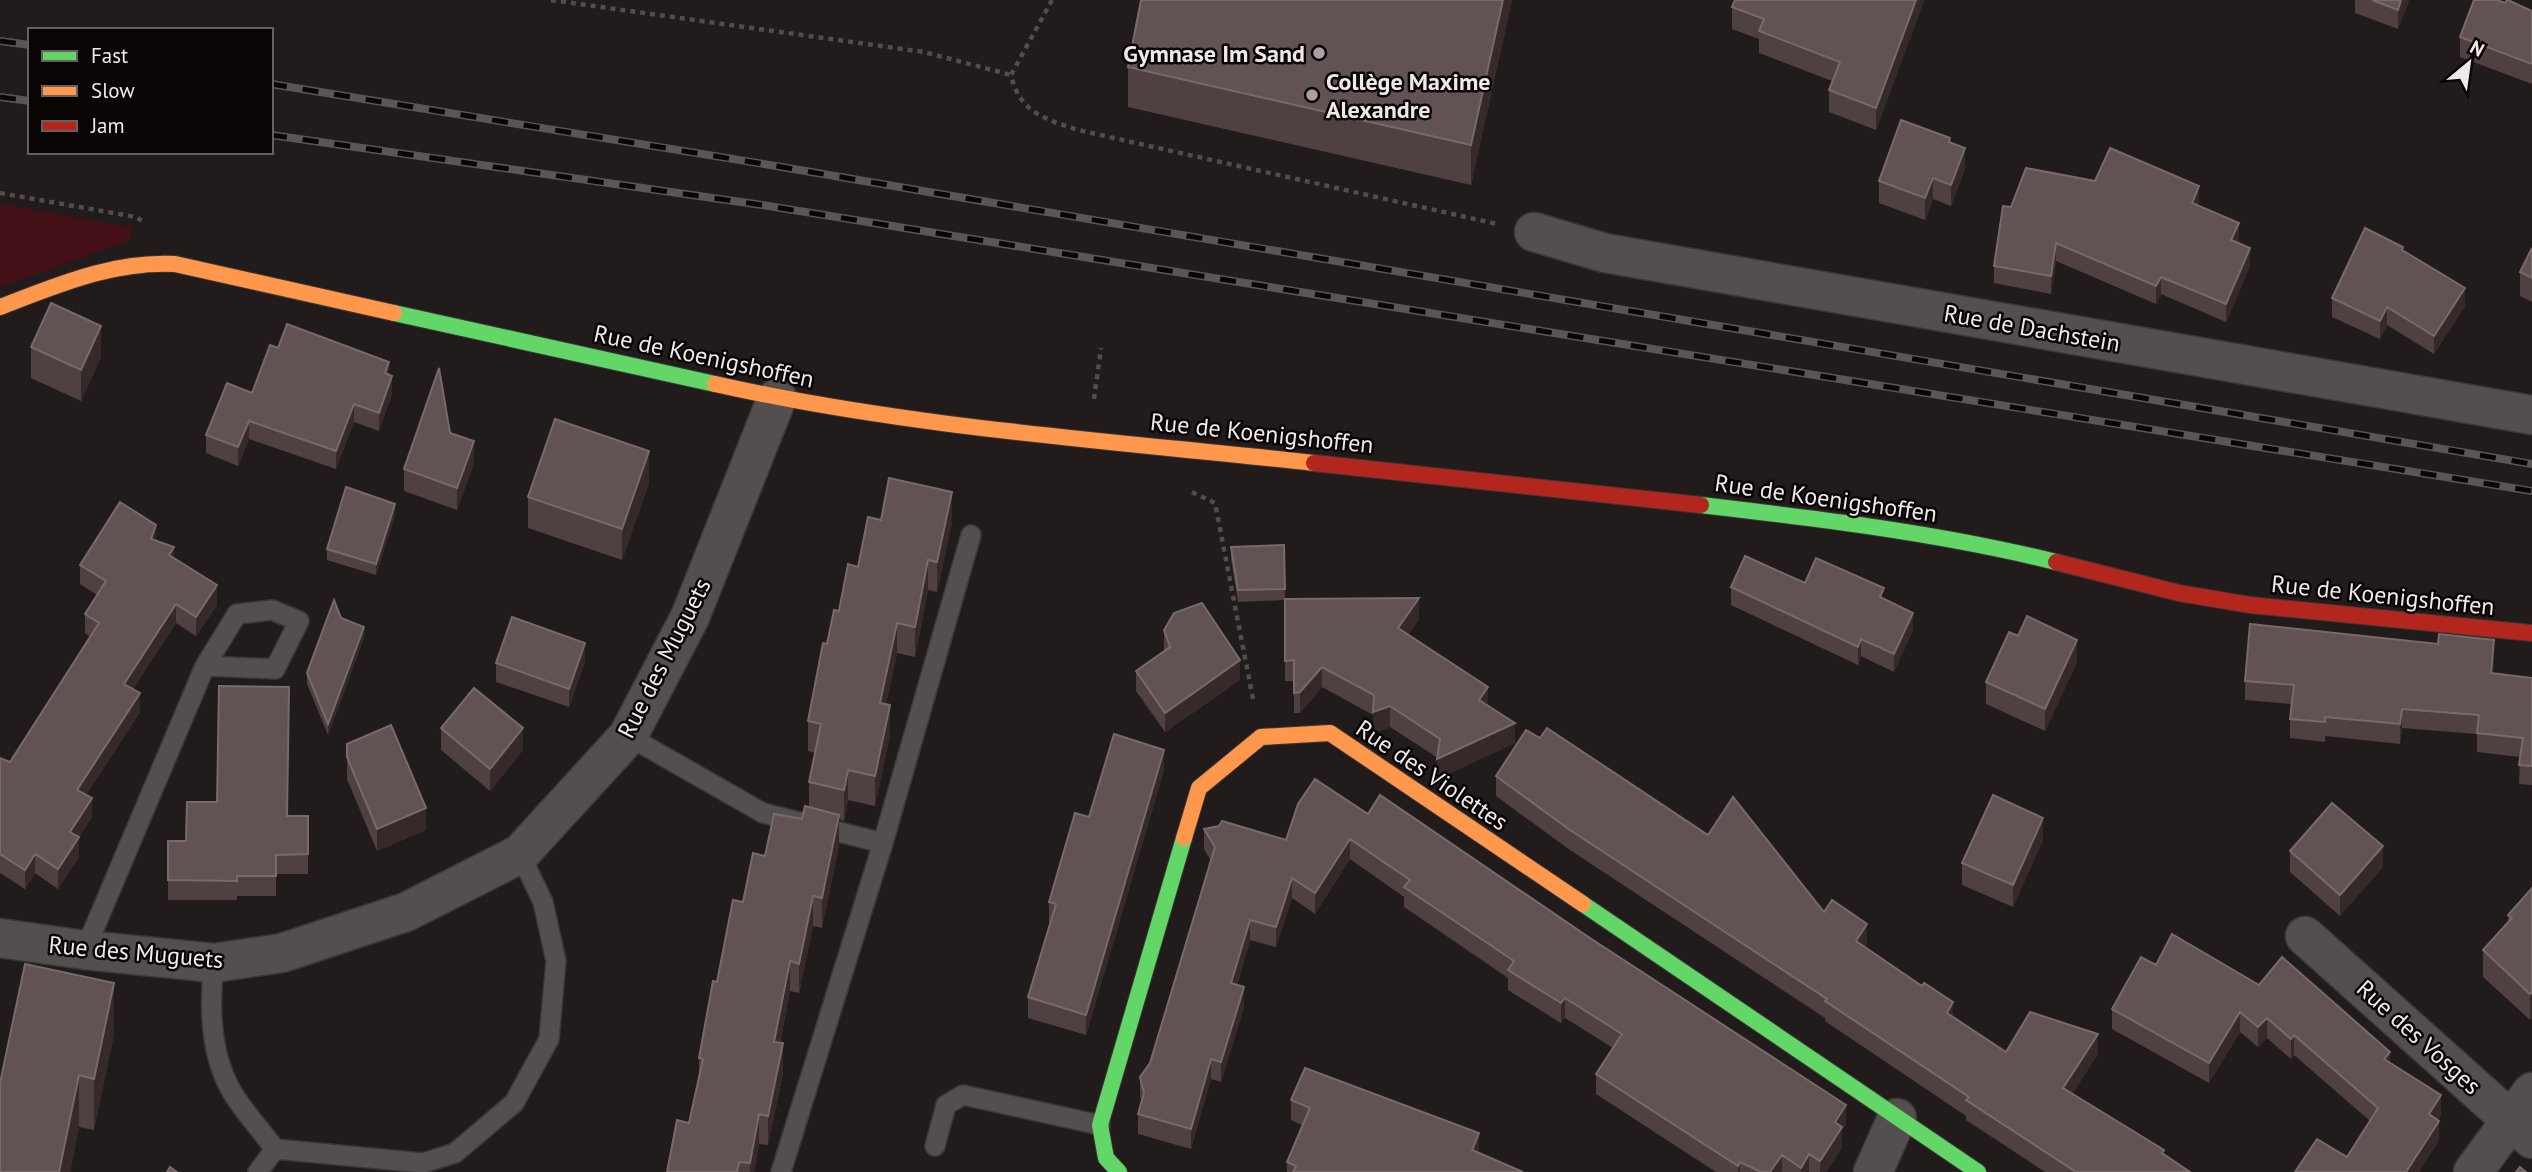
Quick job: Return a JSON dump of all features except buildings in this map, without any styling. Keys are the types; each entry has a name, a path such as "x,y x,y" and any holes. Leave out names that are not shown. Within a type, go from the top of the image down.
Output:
{"street":[{"name":"Rue de Dachstein","path":"1534,232 1605,253 2532,415"},
{"name":"Rue de Koenigshoffen","path":"0,307 107,268 138,261 175,264 777,398 925,421 1842,521 2007,550 2203,597 2532,633"},
{"name":"Rue des Muguets","path":"0,938 214,963 282,953 407,912 520,854 628,736 690,617 777,398"},
{"name":"Rue des Violettes","path":"1261,737 1330,733 1978,1172"},
{"path":"1119,1172 1105,1158 1100,1125 1199,788 1261,737"},
{"name":"Rue des Vosges","path":"2305,936 2525,1117"},
{"path":"2473,1172 2525,1117"},
{"path":"1873,1172 1897,1118"}],"lane":[{"path":"781,1172 883,843 971,535"},
{"path":"85,950 205,666 237,614 272,610 299,621 275,669 205,666"},
{"path":"628,736 763,813 883,843"},
{"path":"214,963 209,1003 219,1054 231,1090 275,1149 425,1168 455,1153 514,1103 549,1039 556,961 542,902 520,854"},
{"path":"934,1146 946,1105 963,1095 1100,1125"},
{"path":"258,1172 275,1149"}],"path":[{"path":"551,0 924,52 1011,75"},
{"path":"1052,0 1011,75 1016,94 1042,118 1078,130 1534,232"},
{"path":"0,193 136,217 146,223 148,229 139,245 138,261"},
{"path":"1089,438 1101,348"},
{"path":"1179,487 1215,503 1261,737"}],"shaded area":[{"path":"0,204 131,227 131,240 0,287"}],"railway":[{"path":"0,41 28,45"},
{"path":"273,84 770,165 2532,464"},
{"path":"0,97 28,101"},
{"path":"273,135 762,205 2532,491"}],"traffic: fast":[{"path":"394,313 715,384"},
{"path":"1701,505 1924,535 2056,562"},
{"path":"1119,1172 1106,1158 1100,1125 1184,838"},
{"path":"1583,904 1978,1172"}],"traffic: slow":[{"path":"0,307 107,270 175,264 394,313"},
{"path":"715,384 938,423 1314,463"},
{"path":"1184,838 1199,788 1261,737 1330,733 1583,904"}],"traffic: jam":[{"path":"1314,463 1701,505"},
{"path":"2056,562 2179,593 2250,605 2532,633"}],"place":[{"name":"Gymnase Im Sand","path":"1319,53"},
{"name":"Collège Maxime Alexandre","path":"1312,95"}]}
